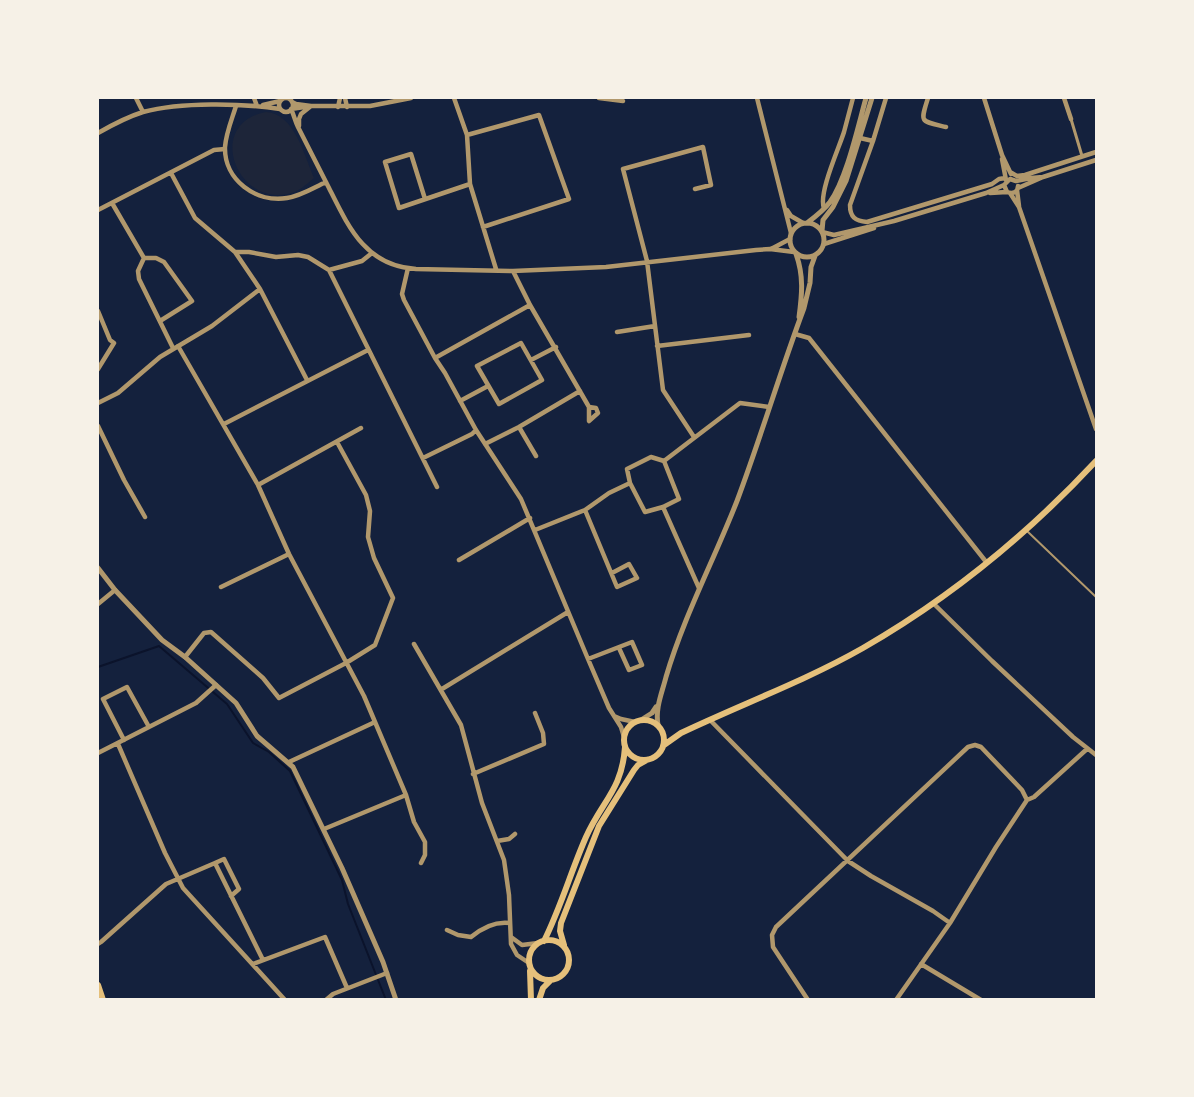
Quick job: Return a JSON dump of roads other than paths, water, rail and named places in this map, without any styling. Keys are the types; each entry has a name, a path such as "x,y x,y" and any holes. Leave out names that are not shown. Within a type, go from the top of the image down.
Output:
{"main road":[{"path":"529,966 537,977 550,981 564,975 569,967 569,956 560,930 561,923 598,826 638,765 658,755 664,745 681,733 798,681 862,648 934,604 988,563 1069,491 1096,461"},
{"path":"531,1000 529,966 531,951 541,942 586,836 618,783 622,769 626,731 638,721 647,720 672,733 681,733"},
{"path":"660,728 664,734 664,745"},
{"path":"625,747 634,757 647,760"},
{"path":"541,942 552,940 564,945"},
{"path":"539,1000 543,988 550,981"},
{"path":"98,985 103,1000"}],"street":[{"path":"136,98 143,112"},
{"path":"254,98 256,106"},
{"path":"256,106 285,98 296,104 338,107 370,106 409,98"},
{"path":"338,107 340,98"},
{"path":"345,98 347,107"},
{"path":"454,98 467,135 470,184 496,269"},
{"path":"599,98 622,101"},
{"path":"757,98 785,206 792,248 800,265 803,288 798,325"},
{"path":"824,208 822,204 825,188 844,132 853,98"},
{"path":"770,249 783,244 794,229 805,223 830,202 841,180 866,98"},
{"path":"613,716 621,720 638,721 652,713 658,705 671,662 698,588 736,502 804,308 810,283 811,267 824,244 823,220 844,187 872,98"},
{"path":"886,98 850,205 852,217 859,221 867,222 992,184 999,179 1015,181 1043,178"},
{"path":"928,98 922,116 923,119 927,123 946,127"},
{"path":"984,98 1002,155 1018,189 1019,208"},
{"path":"1064,98 1082,156"},
{"path":"281,99 282,110 299,127"},
{"path":"291,100 291,109 299,127 356,237 372,253 383,260 408,268 496,269 513,271 606,267 770,249 795,253 806,258 816,256"},
{"path":"98,133 143,112 178,106 256,106 282,110 311,106"},
{"path":"236,106 225,149 226,159 239,184 248,191 263,198 275,199 289,198 326,182"},
{"path":"299,127 301,114 311,106"},
{"path":"467,135 539,115 569,199 483,226"},
{"path":"860,138 873,141"},
{"path":"694,437 663,390 647,261 623,169 703,147 712,185 696,190"},
{"path":"98,210 214,150 225,149"},
{"path":"1010,172 1017,176 1025,175 1096,152"},
{"path":"425,199 411,154 385,162 399,208 470,184"},
{"path":"1002,155 1008,192 1019,208 1096,429"},
{"path":"824,244 986,194 1014,193 1018,189 1043,178 1096,161"},
{"path":"171,173 195,218 235,252 260,289 308,380"},
{"path":"986,194 1005,181"},
{"path":"112,202 144,258"},
{"path":"785,206 791,216 818,227 822,232 834,235 894,221"},
{"path":"235,252 249,252 276,257 298,255 308,257 329,270 436,486"},
{"path":"329,270 362,261 372,253"},
{"path":"144,258 138,271 139,279 160,321 224,424 258,485 288,554 364,696 406,795 414,822 425,842 425,855 421,863"},
{"path":"144,258 156,258 164,262 192,301 160,321"},
{"path":"408,268 402,294 404,300 434,358 445,373 476,430 521,499 588,659 624,737"},
{"path":"513,271 530,305 589,407"},
{"path":"98,403 118,393 160,357 212,326 260,289"},
{"path":"434,358 530,305"},
{"path":"98,311 110,340 114,343 98,368"},
{"path":"617,332 655,326"},
{"path":"795,334 808,338 988,563"},
{"path":"658,346 749,335"},
{"path":"521,343 542,380 499,404 488,386 477,366 521,343"},
{"path":"531,360 556,347"},
{"path":"224,424 368,350"},
{"path":"460,401 488,386"},
{"path":"485,444 519,427 580,391"},
{"path":"664,461 740,403 769,407"},
{"path":"98,426 124,480 145,517"},
{"path":"519,427 536,456"},
{"path":"258,485 362,428"},
{"path":"423,458 472,434 476,430"},
{"path":"185,658 204,633 211,632 263,678 279,698 346,663 375,645 393,598 372,551 368,537 370,511 366,495 337,442"},
{"path":"651,457 664,461 679,500 645,512 630,483 627,469 651,457"},
{"path":"535,530 585,510 609,493 630,483"},
{"path":"663,507 698,588"},
{"path":"585,510 617,586 636,578 629,564 612,573"},
{"path":"459,560 530,518"},
{"path":"221,588 288,554"},
{"path":"98,568 115,590 162,640 236,704 257,736 293,767 346,875 387,973 396,1000"},
{"path":"98,604 115,590"},
{"path":"934,604 992,661 1096,755"},
{"path":"442,689 568,612"},
{"path":"588,659 632,642 642,665 629,670 619,648"},
{"path":"414,644 442,689 461,725 482,803 504,860 513,949 529,966"},
{"path":"98,754 196,702 215,686"},
{"path":"124,740 103,699 127,687 149,727"},
{"path":"658,705 660,728"},
{"path":"473,774 544,744 543,733 535,713"},
{"path":"710,720 848,861 950,923"},
{"path":"289,762 375,722"},
{"path":"118,744 165,853 183,888 285,1000"},
{"path":"808,1000 773,946 772,935 776,927 968,747 975,745 981,747 1022,790 1027,800"},
{"path":"896,1000 950,923 1027,800 1034,797 1087,748"},
{"path":"324,829 406,795"},
{"path":"496,841 510,839 515,834"},
{"path":"98,944 166,884 224,859 238,889 231,896"},
{"path":"215,863 263,960"},
{"path":"447,930 458,935 471,937 482,928 502,922 510,923"},
{"path":"253,964 325,936 347,988"},
{"path":"511,938 522,945 541,942"},
{"path":"921,964 981,1000"},
{"path":"326,1000 333,994 387,973"}],"lane":[{"path":"1025,530 1096,597"}],"waterway":[{"path":"98,667 159,646 227,704 253,743 269,752 290,771 342,880 348,904 386,1000"}]}
